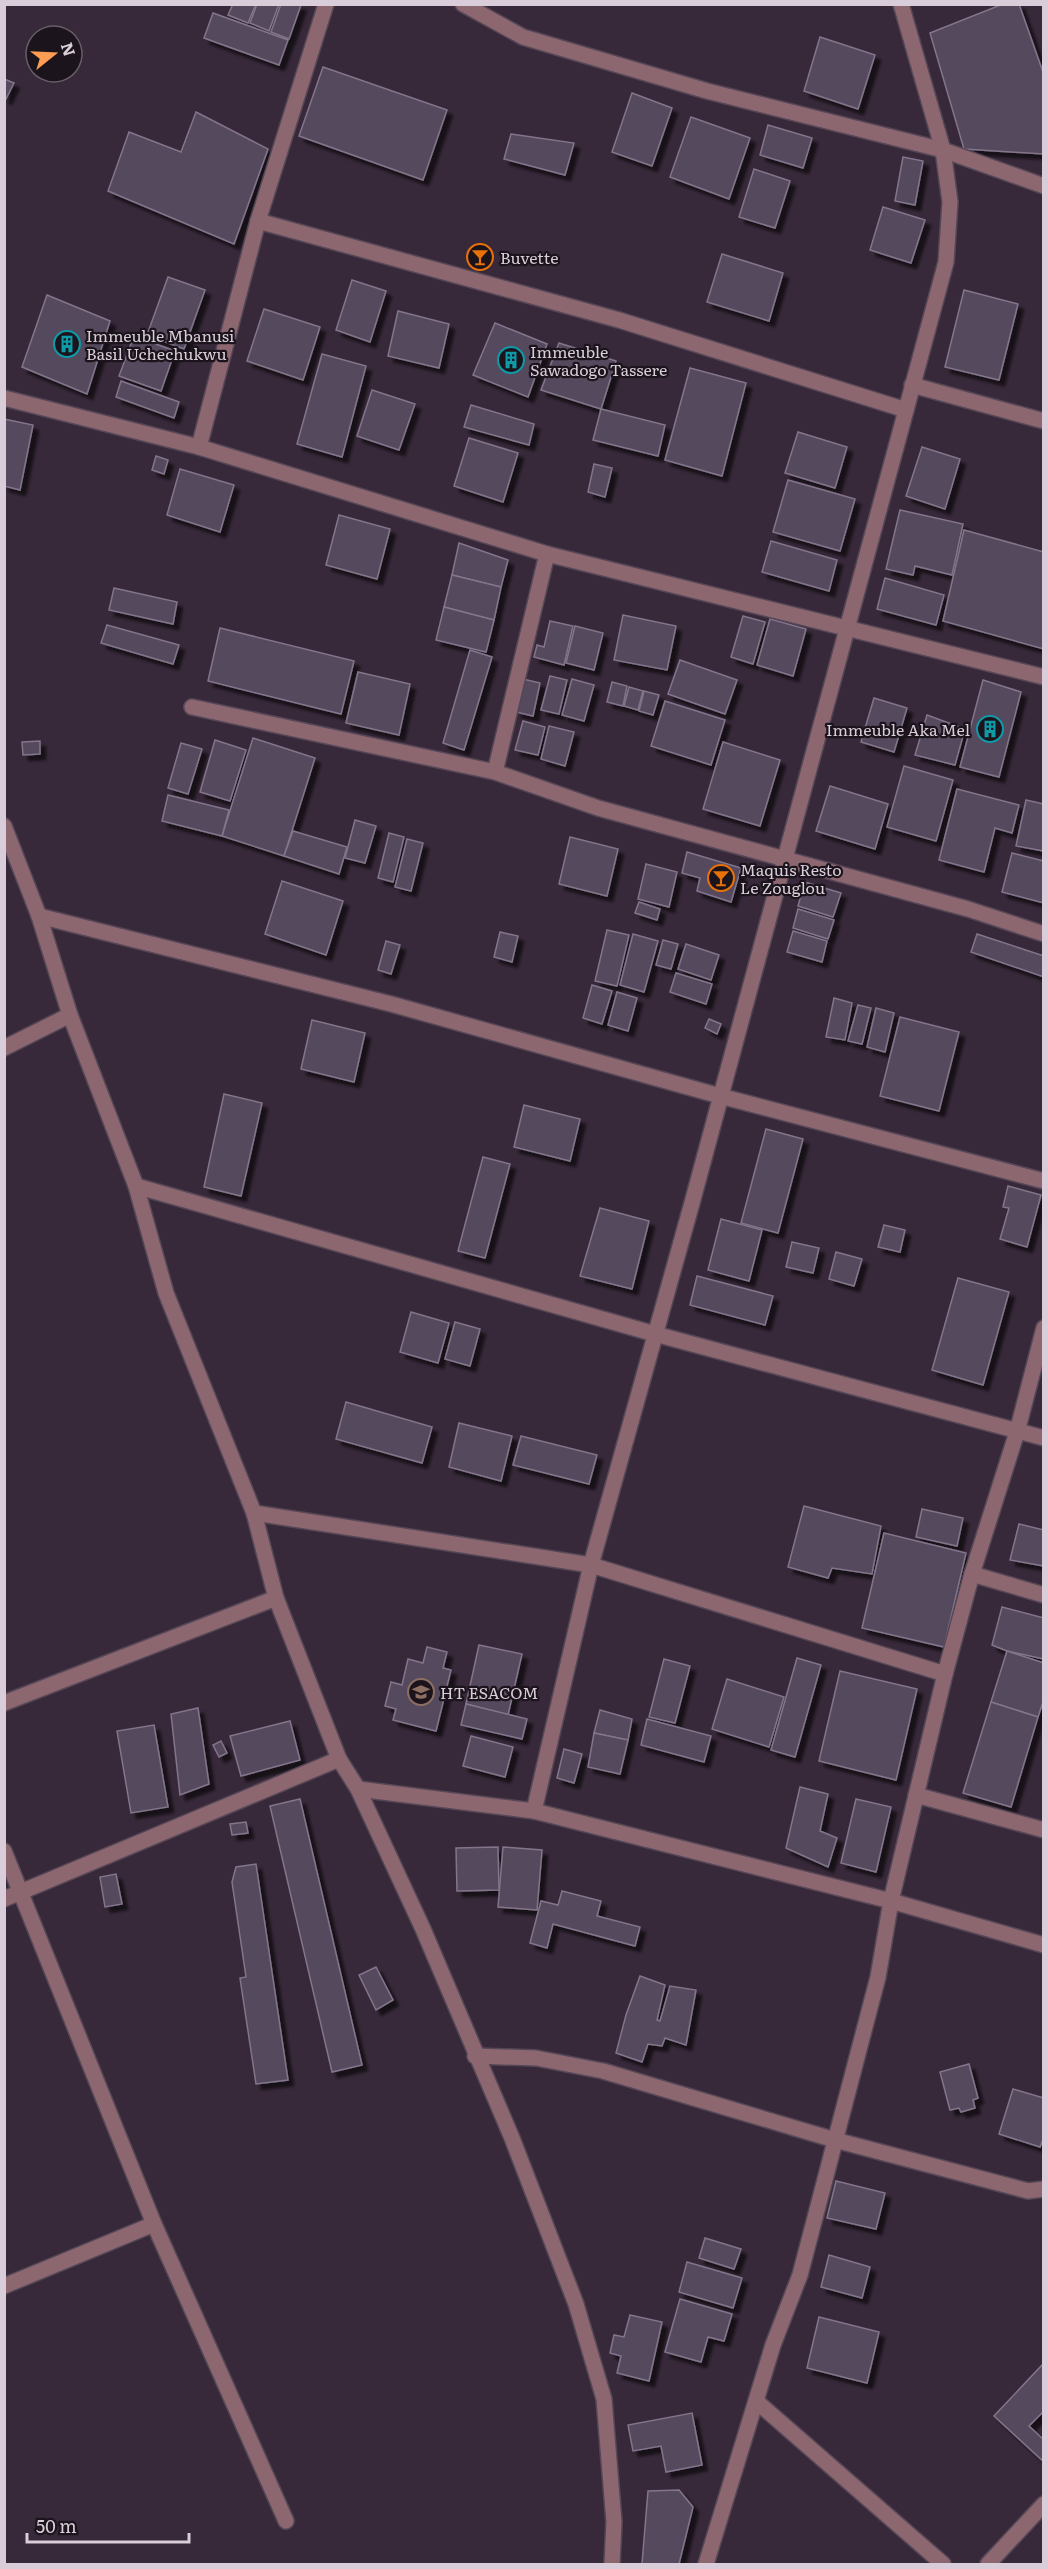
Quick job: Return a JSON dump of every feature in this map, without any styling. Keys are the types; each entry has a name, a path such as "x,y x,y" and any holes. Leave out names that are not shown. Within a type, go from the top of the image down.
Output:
{"street":[{"path":"199,447 258,221 326,4"},
{"path":"463,4 524,37 707,91 942,150 1044,186"},
{"path":"534,1811 591,1565 946,262 950,202 942,150 901,4"},
{"path":"258,221 619,320 906,410"},
{"path":"912,385 1044,421"},
{"path":"4,398 199,447 547,554 1044,677"},
{"path":"495,772 547,554"},
{"path":"192,707 495,772 598,808 968,909 1044,934"},
{"path":"4,826 39,916 70,1015 136,1186 166,1293 254,1513 276,1598 339,1759 358,1789 423,1929 475,2056 512,2138 576,2304 604,2399 613,2499 612,2565"},
{"path":"39,916 391,1004 720,1096 1044,1181"},
{"path":"4,1048 70,1015"},
{"path":"136,1186 655,1334 1044,1438"},
{"path":"706,2565 756,2402 800,2276 878,1977 891,1901 945,1674 972,1574 1017,1432 1044,1328"},
{"path":"254,1513 591,1565 945,1674"},
{"path":"972,1574 1044,1595"},
{"path":"4,1703 276,1598"},
{"path":"4,1899 339,1759"},
{"path":"358,1789 534,1811 891,1901 1044,1945"},
{"path":"916,1795 1044,1830"},
{"path":"4,1851 154,2224 286,2521"},
{"path":"475,2056 536,2058 603,2071 835,2140 1028,2191 1044,2189"},
{"path":"4,2286 154,2224"},
{"path":"756,2402 943,2565"},
{"path":"988,2565 1044,2504"}],"building":[{"path":"233,4 256,4 248,23 228,15"},
{"path":"257,4 279,4 269,31 250,23"},
{"path":"281,4 301,5 289,39 271,32"},
{"path":"1003,4 1019,4 1044,75 1044,154 964,149 930,33"},
{"path":"213,13 288,40 279,65 204,38"},
{"path":"820,37 875,55 858,109 804,91"},
{"path":"323,67 447,110 423,180 299,136"},
{"path":"4,79 14,83 6,99 4,98"},
{"path":"632,93 672,108 652,166 612,152"},
{"path":"196,112 268,149 234,244 108,191 129,132 181,152"},
{"path":"691,117 750,138 729,199 670,177"},
{"path":"768,125 812,138 803,168 760,155"},
{"path":"511,134 574,143 565,175 504,159"},
{"path":"903,157 923,161 915,205 895,201"},
{"path":"754,169 790,181 775,228 739,217"},
{"path":"883,207 925,220 911,263 870,250"},
{"path":"722,254 783,273 769,321 707,302"},
{"path":"168,277 205,290 184,349 147,335"},
{"path":"352,280 386,291 370,342 336,330"},
{"path":"964,290 1018,304 999,380 945,367"},
{"name":"Immeuble Mbanusi Basil Uchechukwu","path":"47,295 110,321 87,394 22,367"},
{"path":"264,309 320,327 303,380 247,361"},
{"path":"398,311 449,324 439,368 388,356"},
{"name":"Immeuble Sawadogo Tassere","path":"495,323 547,344 528,397 473,375"},
{"path":"134,336 175,351 161,391 119,376"},
{"path":"559,343 616,361 601,409 541,390"},
{"path":"322,354 366,366 342,457 297,444"},
{"path":"690,368 746,383 722,476 665,460"},
{"path":"121,381 179,402 174,418 116,397"},
{"path":"372,390 415,404 399,450 357,436"},
{"path":"471,405 534,424 529,445 464,427"},
{"path":"601,409 665,425 658,456 593,440"},
{"path":"4,419 33,425 20,490 4,486"},
{"path":"798,432 847,447 835,488 785,473"},
{"path":"469,438 518,453 503,502 454,486"},
{"path":"922,447 960,459 945,509 906,496"},
{"path":"156,456 168,460 164,474 152,470"},
{"path":"594,464 612,468 605,497 588,492"},
{"path":"180,469 234,485 220,532 167,515"},
{"path":"788,480 855,499 840,551 773,532"},
{"path":"900,510 963,524 952,575 915,566 913,575 886,569"},
{"path":"339,515 390,529 377,579 326,565"},
{"path":"964,530 1044,552 1044,649 943,621"},
{"path":"771,541 837,560 829,591 762,572"},
{"path":"459,543 508,560 501,587 452,575"},
{"path":"452,575 501,587 494,620 444,607"},
{"path":"885,578 944,595 936,625 877,609"},
{"path":"114,588 177,602 173,624 109,610"},
{"path":"444,607 494,620 486,652 436,640"},
{"path":"623,615 676,626 667,670 614,660"},
{"path":"743,616 765,622 753,664 731,657"},
{"path":"770,619 806,629 793,676 757,665"},
{"path":"550,621 573,626 564,665 534,657 537,645 544,647"},
{"path":"107,625 179,645 173,664 101,643"},
{"path":"575,626 603,633 594,670 566,663"},
{"path":"220,628 354,661 341,714 208,681"},
{"path":"470,650 492,657 464,750 443,743"},
{"path":"680,660 737,680 725,714 668,694"},
{"path":"358,672 410,684 399,735 346,723"},
{"path":"550,676 567,680 559,714 541,710"},
{"path":"523,679 540,683 533,716 516,712"},
{"path":"572,679 594,685 584,721 562,715"},
{"name":"Immeuble Aka Mel","path":"983,680 1021,692 999,777 960,767"},
{"path":"612,682 627,686 623,706 607,702"},
{"path":"629,687 643,691 638,710 624,706"},
{"path":"644,691 659,695 653,715 639,711"},
{"path":"874,698 907,708 894,752 861,742"},
{"path":"665,701 725,720 711,765 651,746"},
{"path":"927,715 965,729 955,765 915,755"},
{"path":"523,721 545,727 538,755 515,750"},
{"path":"549,726 574,732 565,766 541,759"},
{"path":"253,738 315,758 284,856 222,836"},
{"path":"215,740 246,750 230,801 200,792"},
{"path":"40,741 40,754 23,755 22,742"},
{"path":"723,742 780,760 760,826 703,809"},
{"path":"181,743 202,749 188,794 168,788"},
{"path":"904,766 953,780 936,841 887,827"},
{"path":"830,786 888,804 875,849 816,831"},
{"path":"957,789 1019,805 1012,833 995,828 984,872 939,860"},
{"path":"168,795 229,810 222,836 162,821"},
{"path":"1026,800 1044,804 1044,851 1016,846"},
{"path":"355,820 376,826 365,863 345,858"},
{"path":"293,831 347,847 339,874 284,856"},
{"path":"389,833 404,837 393,882 378,878"},
{"path":"570,837 618,849 607,896 559,884"},
{"path":"407,839 423,843 411,891 395,887"},
{"path":"687,852 741,868 731,902 697,891 700,878 682,873"},
{"path":"1012,853 1044,861 1044,903 1002,892"},
{"path":"646,864 677,872 669,907 638,899"},
{"path":"282,881 343,901 326,955 265,934"},
{"path":"805,882 841,893 833,917 798,906"},
{"path":"639,902 660,909 657,920 635,913"},
{"path":"798,909 834,920 828,939 793,928"},
{"path":"607,930 629,935 617,986 595,981"},
{"path":"793,931 827,941 822,962 787,952"},
{"path":"500,932 518,936 512,962 494,957"},
{"path":"633,934 658,941 644,992 620,985"},
{"path":"977,934 1044,956 1044,977 971,952"},
{"path":"663,940 678,944 671,969 656,965"},
{"path":"386,941 400,945 391,974 378,970"},
{"path":"686,944 719,955 711,980 678,969"},
{"path":"676,973 712,984 706,1004 670,992"},
{"path":"592,985 612,991 602,1024 583,1018"},
{"path":"617,992 637,998 628,1031 608,1025"},
{"path":"834,998 852,1003 845,1040 826,1037"},
{"path":"858,1005 871,1008 862,1044 848,1041"},
{"path":"876,1008 894,1013 885,1052 867,1047"},
{"path":"900,1017 959,1032 939,1111 880,1096"},
{"path":"709,1019 721,1024 717,1034 705,1028"},
{"path":"312,1020 365,1033 354,1082 301,1069"},
{"path":"224,1094 262,1103 241,1196 204,1187"},
{"path":"524,1105 580,1119 570,1161 514,1147"},
{"path":"766,1129 803,1139 778,1233 741,1223"},
{"path":"483,1157 510,1164 485,1258 458,1251"},
{"path":"1008,1186 1041,1195 1027,1247 1000,1239 1009,1208 1003,1207"},
{"path":"600,1208 649,1221 632,1289 580,1276"},
{"path":"721,1219 762,1230 749,1281 708,1270"},
{"path":"884,1225 905,1230 900,1252 878,1247"},
{"path":"792,1242 819,1248 813,1273 786,1267"},
{"path":"836,1252 862,1259 854,1286 829,1279"},
{"path":"697,1276 773,1296 765,1325 690,1305"},
{"path":"958,1278 1009,1292 983,1385 932,1370"},
{"path":"411,1312 449,1323 438,1363 400,1352"},
{"path":"455,1322 480,1329 470,1366 445,1359"},
{"path":"346,1402 432,1427 422,1463 336,1439"},
{"path":"459,1423 512,1436 501,1481 449,1467"},
{"path":"521,1436 597,1455 589,1484 513,1465"},
{"path":"804,1506 881,1526 872,1574 832,1568 828,1578 788,1567"},
{"path":"922,1509 963,1518 957,1546 916,1537"},
{"path":"1019,1524 1044,1530 1044,1566 1010,1560"},
{"path":"884,1533 966,1553 944,1647 862,1628"},
{"path":"1002,1607 1044,1618 1044,1659 1007,1651 992,1645"},
{"path":"479,1645 522,1654 508,1715 466,1704"},
{"path":"427,1647 447,1652 443,1668 451,1670 436,1731 393,1720 396,1709 385,1706 391,1682 402,1685 408,1659 423,1663"},
{"path":"1007,1651 1044,1663 1044,1699 1038,1717 991,1702"},
{"path":"797,1658 821,1665 795,1757 771,1750"},
{"path":"664,1659 690,1666 675,1723 649,1717"},
{"path":"840,1671 917,1689 896,1780 819,1761"},
{"path":"727,1679 784,1697 769,1747 712,1729"},
{"path":"991,1702 1038,1717 1011,1807 963,1793"},
{"path":"466,1704 527,1719 522,1739 461,1725"},
{"path":"198,1708 209,1784 180,1795 171,1714"},
{"path":"600,1710 632,1719 628,1740 594,1733"},
{"path":"647,1719 711,1736 704,1762 641,1745"},
{"path":"290,1721 300,1760 241,1776 230,1736"},
{"path":"154,1725 168,1807 131,1813 117,1731"},
{"path":"594,1733 628,1740 620,1774 588,1767"},
{"path":"471,1736 513,1747 505,1777 463,1766"},
{"path":"221,1741 227,1753 219,1757 213,1745"},
{"path":"564,1749 582,1754 574,1783 557,1778"},
{"path":"800,1787 828,1794 820,1831 837,1838 828,1867 786,1848"},
{"path":"300,1799 362,2065 332,2072 270,1806"},
{"path":"856,1799 891,1807 876,1872 841,1863"},
{"path":"246,1822 248,1833 232,1835 230,1824"},
{"path":"498,1847 499,1890 457,1891 456,1848"},
{"path":"503,1847 542,1850 537,1910 498,1907"},
{"path":"256,1864 288,2080 256,2084 240,1978 246,1977 232,1882 236,1867"},
{"path":"116,1874 122,1904 105,1907 100,1877"},
{"path":"562,1891 601,1901 597,1916 640,1927 635,1946 553,1924 547,1948 530,1943 541,1901 558,1905"},
{"path":"376,1967 393,2000 376,2010 359,1975"},
{"path":"640,1976 665,1985 657,2020 660,2021 670,1986 696,1990 686,2045 665,2038 662,2046 648,2044 642,2062 616,2053"},
{"path":"969,2064 978,2098 973,2100 975,2108 961,2112 959,2108 950,2110 940,2072"},
{"path":"1013,2089 1044,2098 1044,2137 1040,2147 999,2134"},
{"path":"836,2181 885,2193 876,2229 827,2218"},
{"path":"705,2238 741,2249 734,2269 699,2258"},
{"path":"829,2255 870,2267 862,2298 821,2287"},
{"path":"687,2262 742,2278 733,2308 679,2292"},
{"path":"680,2299 732,2314 724,2341 708,2337 701,2362 665,2352"},
{"path":"630,2315 662,2322 649,2381 617,2373 621,2356 610,2353 614,2335 624,2337"},
{"path":"819,2317 879,2332 867,2383 807,2368"},
{"path":"1044,2363 1044,2411 1029,2426 1044,2440 1044,2462 994,2416"},
{"path":"692,2413 702,2465 666,2472 661,2446 633,2451 628,2425"},
{"path":"679,2490 693,2507 679,2564 642,2564 648,2491"}],"place":[{"name":"Buvette","path":"480,257"},
{"name":"Immeuble Mbanusi Basil Uchechukwu","path":"67,344"},
{"name":"Immeuble Sawadogo Tassere","path":"511,360"},
{"name":"Immeuble Aka Mel","path":"990,729"},
{"name":"Maquis Resto Le Zouglou","path":"721,878"},
{"name":"HT ESACOM","path":"421,1692"}]}
